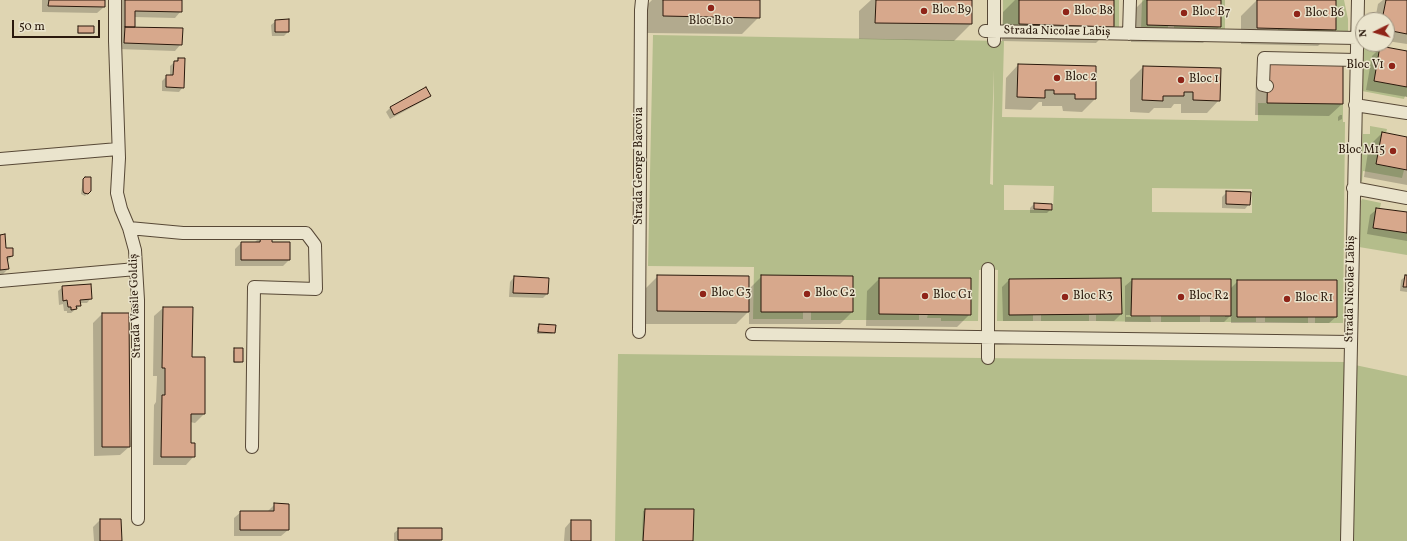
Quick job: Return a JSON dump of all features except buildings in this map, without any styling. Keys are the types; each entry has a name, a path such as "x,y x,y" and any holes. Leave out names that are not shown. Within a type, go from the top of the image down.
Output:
{"street":[{"name":"Strada Vasile Goldiș","path":"115,0 118,149 117,193 135,250 138,300 138,519"},
{"name":"Strada George Bacovia","path":"639,332 642,0"},
{"name":"Strada Nicolae Labiș","path":"994,0 991,34 1129,34 1355,38"},
{"path":"1129,34 1130,0"},
{"name":"Strada Nicolae Labiș","path":"1358,0 1358,12"},
{"name":"Strada Nicolae Labiș","path":"1347,541 1356,52"},
{"path":"1268,86 1263,86 1264,58 1356,60"},
{"path":"1355,105 1407,113"},
{"path":"0,159 118,149"},
{"path":"1353,188 1407,198"},
{"path":"129,228 184,233 306,233 315,245 316,289 254,287 252,447"},
{"path":"0,282 136,269"},
{"path":"988,270 988,358"},
{"path":"752,334 1350,342"}],"green space":[{"path":"1003,0 1019,0 1019,24 1063,25 1063,29 1003,28"},
{"path":"1114,0 1119,0 1119,30 1071,29 1071,25 1113,27"},
{"path":"1142,0 1147,0 1147,25 1168,26 1168,31 1141,30"},
{"path":"1221,0 1225,0 1225,32 1174,31 1174,26 1221,27"},
{"path":"1336,0 1344,0 1348,19 1348,34 1278,33 1278,28 1336,29"},
{"path":"653,35 1004,41 1002,117 1258,121 1258,103 1343,104 1343,122 1345,122 1343,323 1315,323 1315,317 1337,317 1337,280 1237,280 1237,317 1256,317 1256,322 1210,322 1210,316 1231,316 1231,279 1132,279 1131,316 1150,316 1151,322 1096,321 1096,315 1121,314 1121,278 1009,279 1009,315 1033,315 1033,321 997,321 998,270 988,269 979,270 978,321 941,321 941,318 927,318 928,314 971,278 879,278 879,314 919,314 919,320 811,320 811,312 853,312 853,276 761,275 803,312 803,319 753,319 754,267 648,266","holes":["994,71 993,185 990,184","1004,185 1054,186 1053,210 1004,210","1152,188 1252,189 1252,213 1152,212"]},
{"path":"1363,52 1379,52 1374,81 1407,87 1407,97 1405,96 1404,99 1362,91"},
{"path":"1363,118 1363,134 1370,134 1370,126 1387,129 1386,133 1382,133 1376,164 1404,170 1402,178 1363,171 1362,182 1361,181"},
{"path":"1362,199 1381,203 1380,208 1376,208 1373,228 1407,233 1407,255 1359,247"},
{"path":"1041,315 1089,315 1089,321 1041,321"},
{"path":"1161,316 1200,316 1200,322 1161,322"},
{"path":"1265,317 1308,317 1308,323 1265,322"},
{"path":"618,354 1346,362 1407,376 1407,541 615,541"}],"place":[{"name":"Bloc B10","path":"711,8"},
{"name":"Bloc B9","path":"924,11"},
{"name":"Bloc B8","path":"1066,12"},
{"name":"Bloc B7","path":"1184,13"},
{"name":"Bloc B6","path":"1297,14"},
{"name":"Bloc V1","path":"1392,66"},
{"name":"Bloc 2","path":"1057,78"},
{"name":"Bloc 1","path":"1181,80"},
{"name":"Bloc M15","path":"1393,151"},
{"name":"Bloc G3","path":"703,294"},
{"name":"Bloc G2","path":"807,294"},
{"name":"Bloc G1","path":"925,296"},
{"name":"Bloc R3","path":"1065,297"},
{"name":"Bloc R2","path":"1181,297"},
{"name":"Bloc R1","path":"1287,299"}]}
